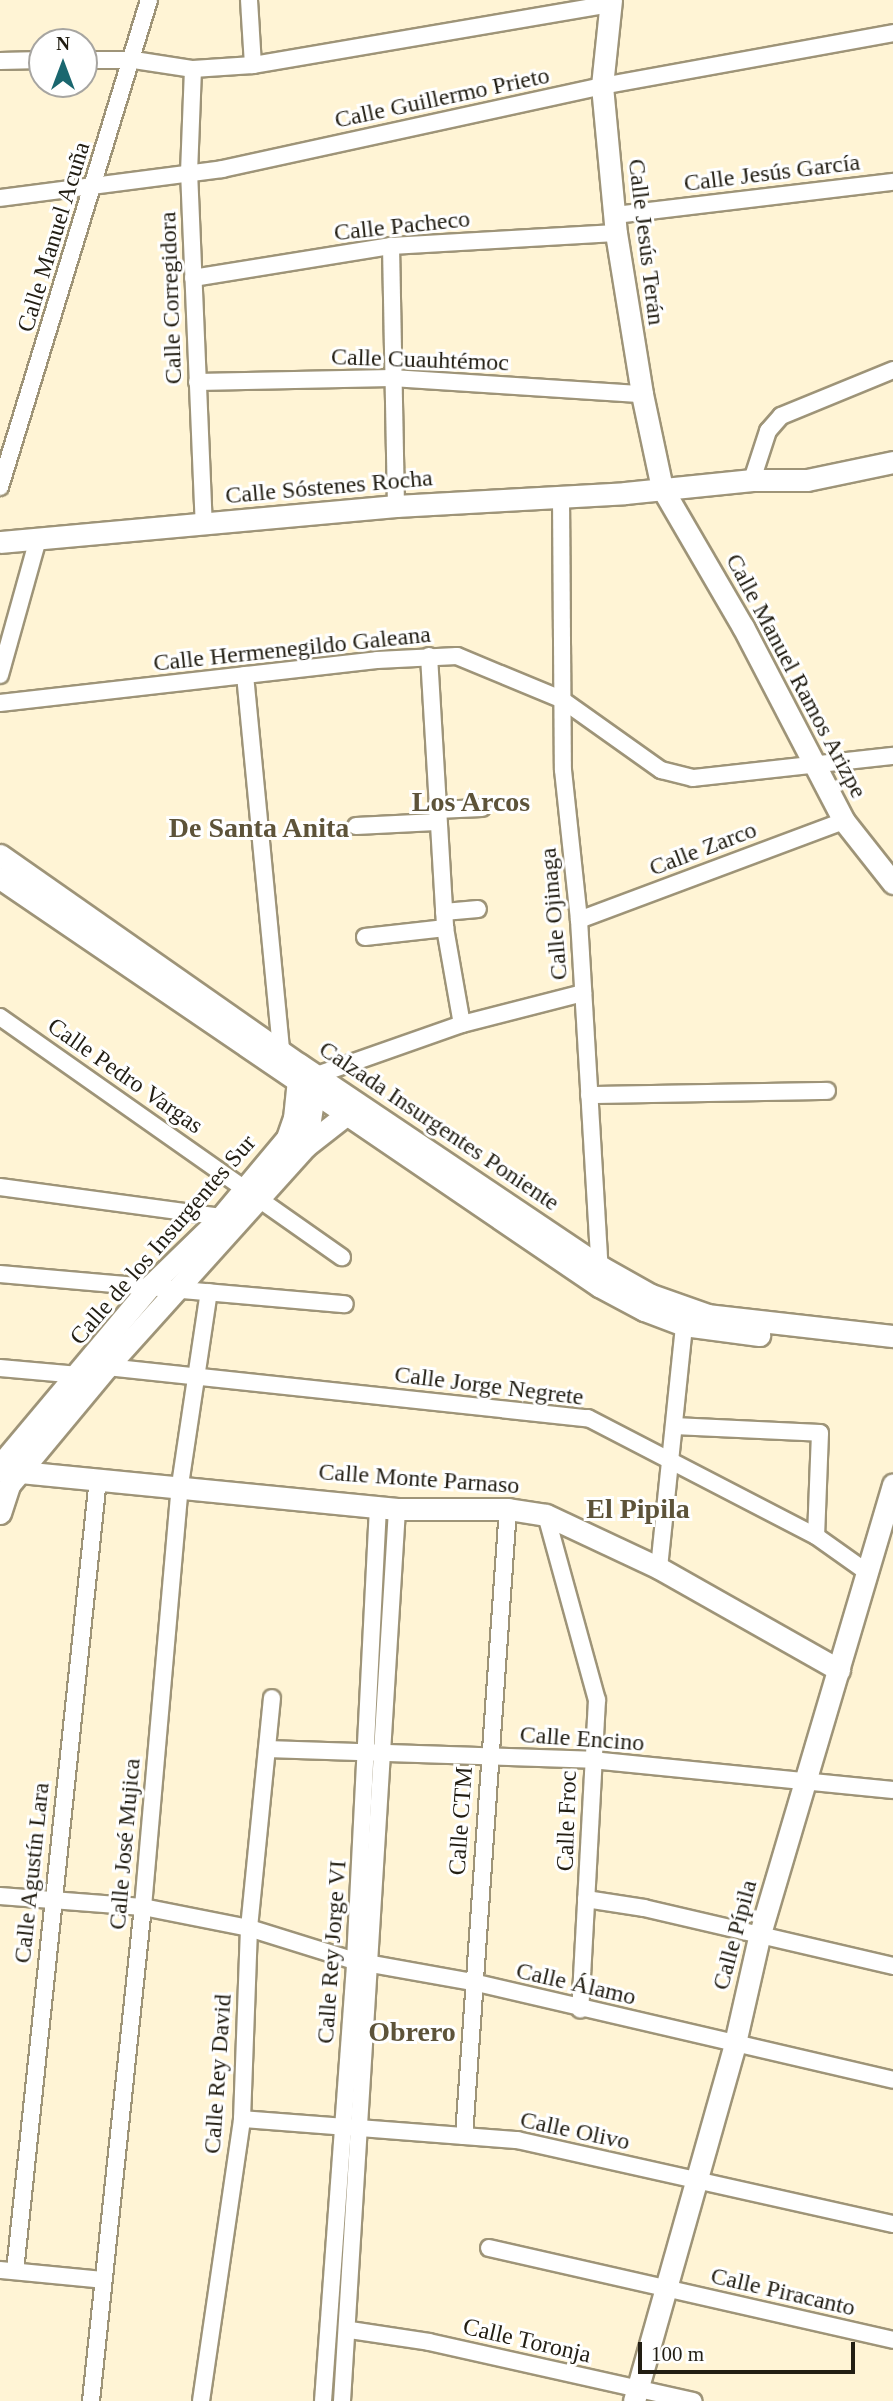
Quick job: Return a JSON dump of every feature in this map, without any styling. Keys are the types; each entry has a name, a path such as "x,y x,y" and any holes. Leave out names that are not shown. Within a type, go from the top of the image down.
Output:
{"street":[{"name":"Calle Manuel Acuña","path":"0,487 93,183 134,60 149,0"},
{"path":"248,0 253,65"},
{"path":"98,60 134,60 193,69 253,65 611,2"},
{"name":"Calle Jesús Terán","path":"611,2 602,86 616,224 642,394 662,488"},
{"name":"Calle Guillermo Prieto","path":"0,198 93,183 222,169 602,86 893,33"},
{"path":"0,61 28,60"},
{"name":"Calle Corregidora","path":"193,69 189,171 204,525"},
{"name":"Calle Jesús García","path":"616,224 893,182"},
{"name":"Calle Pacheco","path":"194,278 391,246 616,224"},
{"path":"391,246 396,506"},
{"path":"752,480 768,431 781,416 893,370"},
{"name":"Calle Cuauhtémoc","path":"197,382 392,378 642,394"},
{"name":"Calle Sóstenes Rocha","path":"0,542 396,506 562,497 752,480 807,480 893,462"},
{"name":"Calle Manuel Ramos Arizpe","path":"662,488 743,627 844,821 893,883"},
{"name":"Calle Ojinaga","path":"562,497 563,770 579,920 600,1277"},
{"path":"0,675 38,539"},
{"path":"429,656 444,920 462,1024"},
{"name":"Calle Hermenegildo Galeana","path":"0,704 245,675 429,656 457,656 561,699 661,770 693,778 893,756"},
{"path":"245,675 281,1052"},
{"path":"356,827 482,808"},
{"name":"Calle Zarco","path":"579,920 844,821"},
{"name":"Calzada Insurgentes Poniente","path":"0,855 281,1052 347,1114 600,1277 684,1325 893,1336"},
{"name":"Calzada Insurgentes Poniente","path":"0,878 307,1078 600,1277 708,1315 893,1349"},
{"path":"365,937 444,920 478,909"},
{"path":"306,1146 307,1078 462,1024 583,993"},
{"name":"Calle Pedro Vargas","path":"0,1017 342,1256"},
{"name":"Calle de los Insurgentes Sur","path":"7,1469 107,1367 179,1287 251,1192 287,1138 307,1078"},
{"path":"589,1095 827,1091"},
{"name":"Calle de los Insurgentes Sur","path":"7,1469 151,1285 221,1217 347,1114"},
{"path":"0,1187 221,1217"},
{"path":"0,1274 179,1287 345,1304"},
{"name":"Calle José Mujica","path":"91,2401 143,1907 180,1485 209,1292"},
{"path":"659,1568 684,1325"},
{"name":"Calle Jorge Negrete","path":"107,1367 588,1419 816,1536 868,1573"},
{"path":"0,1368 79,1375"},
{"path":"674,1426 820,1433 816,1536"},
{"path":"0,1513 9,1485 7,1469"},
{"name":"Calle Monte Parnaso","path":"7,1469 387,1507 508,1509 546,1515 659,1568 839,1670"},
{"name":"Calle Agustín Lara","path":"8,2271 97,1479"},
{"name":"Calle Pípila","path":"636,2395 663,2288 735,2043 759,1937 808,1782 893,1484"},
{"name":"Calle Rey Jorge VI","path":"323,2401 351,2129 372,1965 375,1753 387,1507"},
{"name":"Calle CTM","path":"464,2136 488,1755 508,1509"},
{"name":"Calle Froc","path":"546,1515 597,1700 580,2010"},
{"name":"Calle Rey David","path":"201,2401 242,2119 249,1928 272,1698"},
{"name":"Calle Encino","path":"267,1749 592,1760 893,1790"},
{"name":"Calle Rey Jorge VI","path":"342,2401 350,2330 355,1961 375,1753"},
{"name":"Calle Álamo","path":"0,1896 52,1897 143,1907 249,1928 355,1961 473,1982 580,2010 893,2080"},
{"path":"586,1899 644,1908 759,1937 893,1966"},
{"name":"Calle Olivo","path":"242,2119 517,2140 893,2224"},
{"name":"Calle Piracanto","path":"489,2248 893,2340"},
{"path":"8,2271 103,2280"},
{"name":"Calle Toronja","path":"350,2330 429,2342 636,2395 694,2401"}],"district":[{"name":"Los Arcos","path":"471,802"},
{"name":"De Santa Anita","path":"259,828"},
{"name":"El Pipila","path":"638,1509"},
{"name":"Obrero","path":"412,2032"}]}
